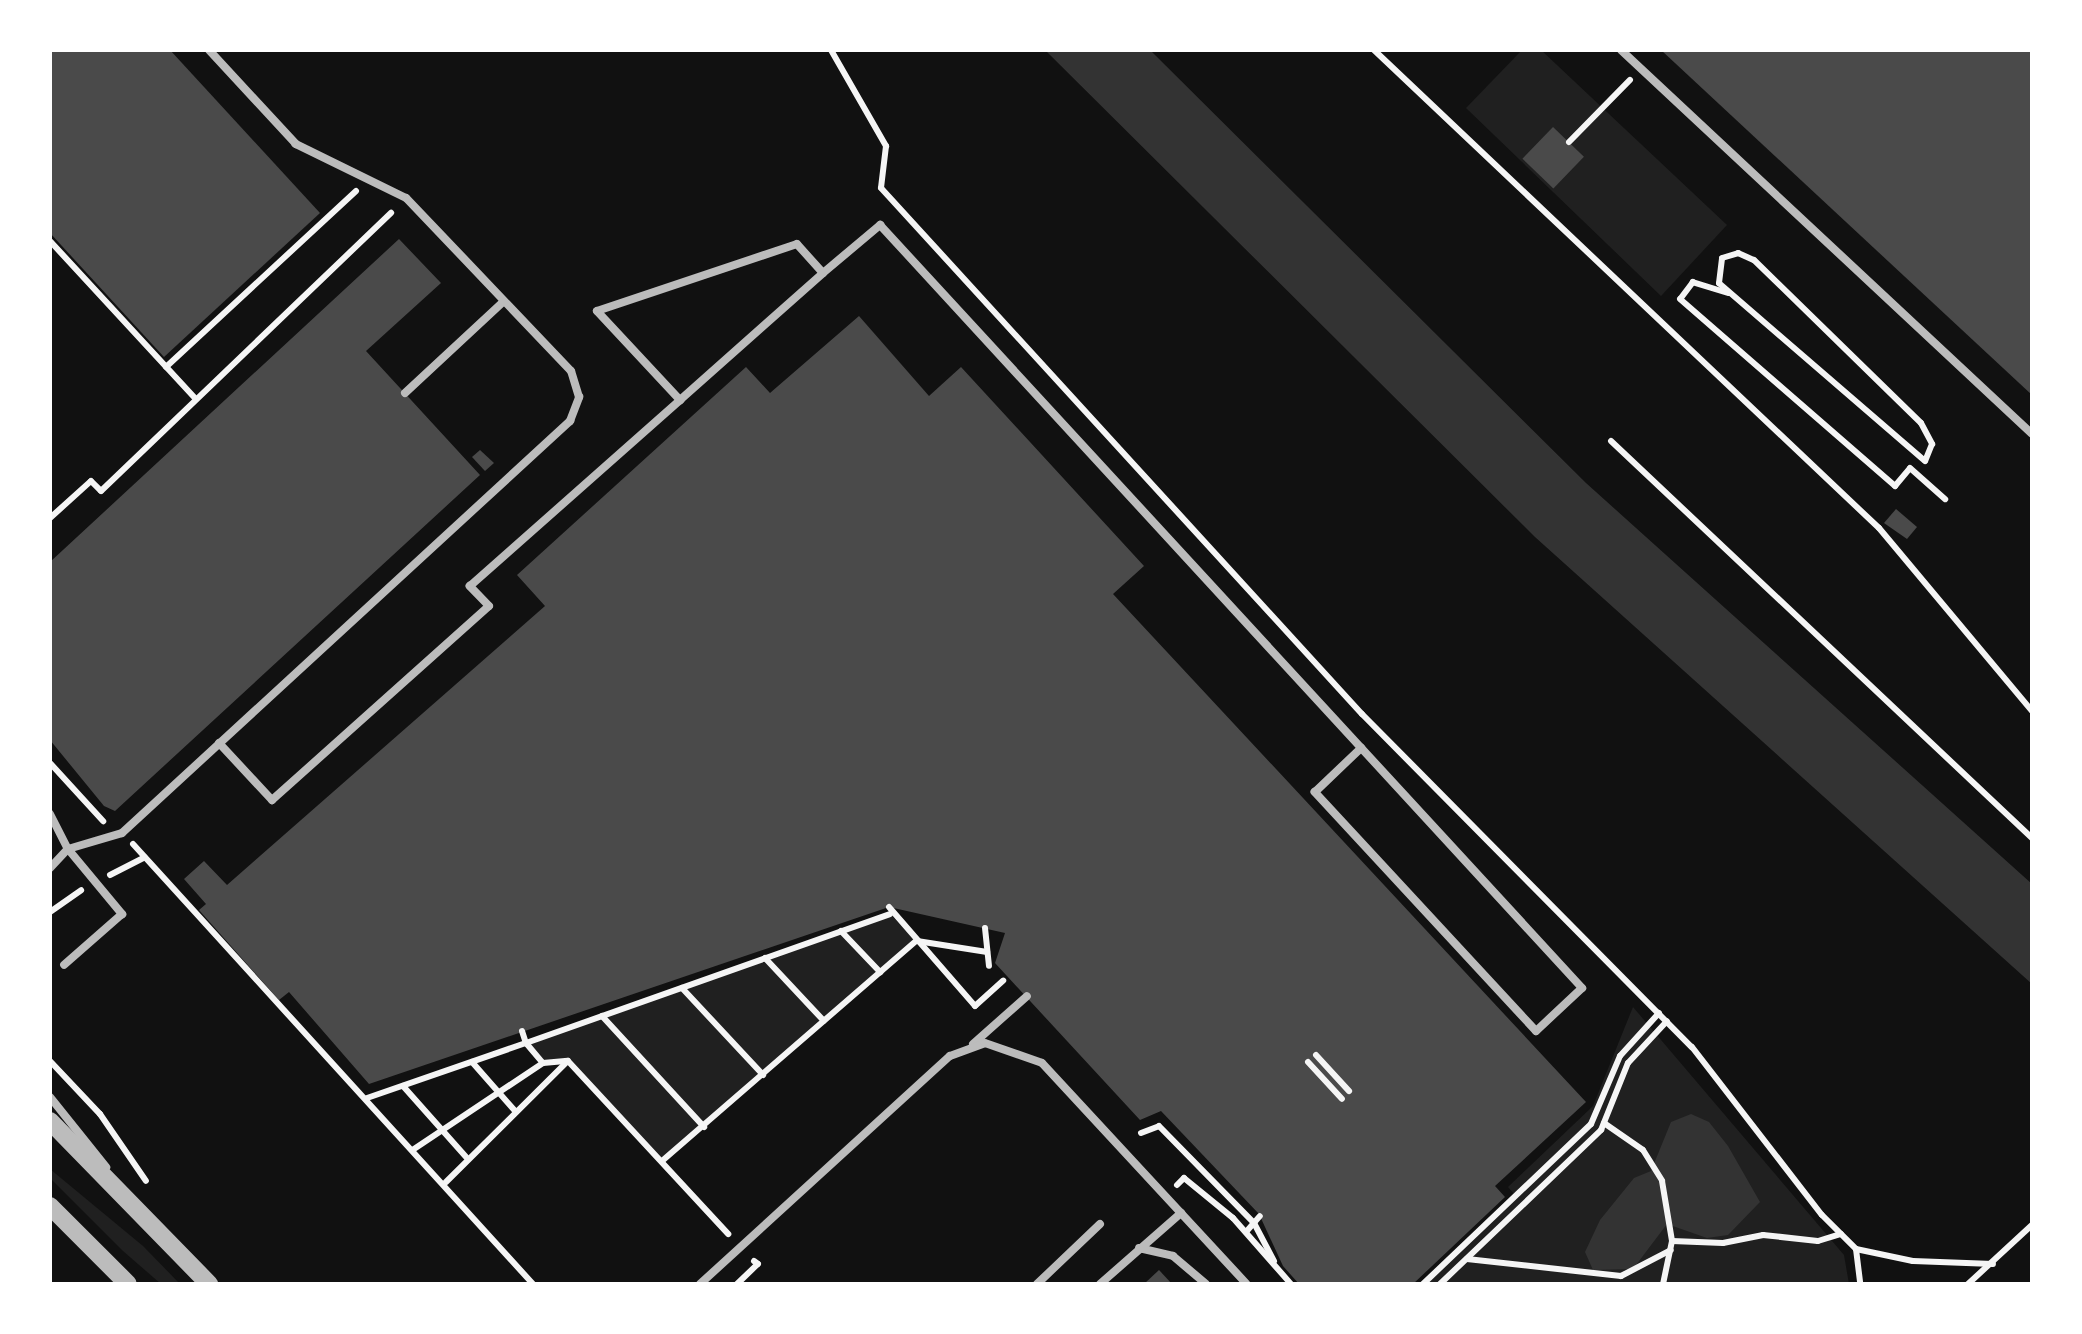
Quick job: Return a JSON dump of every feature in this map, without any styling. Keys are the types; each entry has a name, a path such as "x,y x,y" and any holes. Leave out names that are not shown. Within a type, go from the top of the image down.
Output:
{"street":[{"path":"50,1121 209,1284"},
{"path":"50,1206 128,1284"}],"lane":[{"path":"50,868 68,849 122,832 570,421 579,397 570,371 406,198 296,144 209,50"},
{"path":"1621,50 2032,434"},
{"path":"219,743 272,800 489,606 470,586 880,225 1582,988 1536,1031 1314,792 1361,748"},
{"path":"680,400 597,312 797,244 823,273"},
{"path":"405,393 504,301"},
{"path":"50,814 68,849 122,914 64,965"},
{"path":"700,1284 950,1056 973,1044 1027,996"},
{"path":"973,1044 1004,1046 1042,1063 1247,1284"},
{"path":"50,1097 148,1222"},
{"path":"1100,1284 1181,1213"},
{"path":"1042,1282 1100,1224"},
{"path":"1139,1248 1173,1256 1206,1284"}],"path":[{"path":"831,50 886,146 881,188 1362,714 1668,1021 1841,1234 1856,1249 1913,1261 1993,1264"},
{"path":"1374,50 1879,528 2032,711"},
{"path":"1569,142 1641,69"},
{"path":"166,367 368,180"},
{"path":"50,518 91,481 100,491 406,198"},
{"path":"50,241 196,399"},
{"path":"1734,296 1720,283 1718,265 1728,254 1746,254 1921,422 1932,444 1925,461 1734,296 1693,282 1680,300 1895,486 1910,468 1945,499"},
{"path":"1612,441 2032,838"},
{"path":"50,763 100,819"},
{"path":"145,856 446,1182 534,1284"},
{"path":"367,1098 889,911 975,1006 1003,982"},
{"path":"985,928 989,966"},
{"path":"841,931 880,972"},
{"path":"662,1161 916,941 987,952"},
{"path":"765,958 824,1021"},
{"path":"681,988 763,1075"},
{"path":"1423,1284 1592,1124 1620,1056 1660,1013"},
{"path":"602,1016 704,1126"},
{"path":"1440,1284 1604,1122 1628,1063 1668,1021"},
{"path":"522,1030 526,1043 543,1063"},
{"path":"1316,1055 1350,1091"},
{"path":"50,1061 100,1114 152,1189"},
{"path":"472,1062 516,1112"},
{"path":"414,1149 543,1063 568,1062 758,1264 737,1284"},
{"path":"446,1182 466,1157 568,1062"},
{"path":"1308,1062 1342,1099"},
{"path":"403,1086 466,1157"},
{"path":"1604,1122 1632,1139 1655,1166 1672,1241 1664,1284"},
{"path":"1141,1133 1159,1126 1257,1219 1280,1272"},
{"path":"1184,1178 1246,1232 1291,1284"},
{"path":"1246,1232 1257,1219"},
{"path":"1968,1284 2032,1225"},
{"path":"1672,1241 1723,1244 1764,1235 1818,1241 1841,1234"},
{"path":"1856,1249 1860,1284"},
{"path":"1467,1259 1621,1276 1671,1250"}],"shaded area":[{"path":"1045,50 1150,50 1586,483 2032,884 2032,984 1535,537"},
{"path":"1522,50 1541,50 1727,225 1661,296 1466,108"},
{"path":"890,914 916,941 662,1161 568,1062 543,1063 526,1043"},
{"path":"1633,1007 1844,1255 1849,1284 1421,1284 1514,1194 1508,1187 1593,1106"},
{"path":"1691,1114 1709,1122 1728,1146 1760,1202 1728,1235 1707,1238 1667,1224 1633,1269 1593,1270 1585,1252 1600,1220 1634,1178 1651,1171 1671,1122"},
{"path":"50,1169 143,1246 180,1284 161,1284 123,1251 50,1178"}],"building":[{"path":"50,50 170,50 320,213 164,357 50,233"},
{"path":"1661,50 2032,50 2032,395"},
{"path":"1553,127 1584,157 1553,189 1522,159"},
{"path":"399,239 441,283 366,351 480,475 115,811 104,806 50,740 50,562"},
{"path":"859,316 929,396 961,367 1144,566 1113,594 1586,1102 1495,1186 1505,1197 1413,1284 1299,1284 1283,1266 1259,1214 1161,1111 1140,1120 995,963 1005,933 889,907 369,1084 289,992 279,1000 199,910 206,904 184,879 204,861 227,885 545,606 517,575 746,367 770,393"},
{"path":"480,450 494,463 485,471 472,457"},
{"path":"1896,509 1917,527 1907,539 1884,523"},
{"path":"1159,1270 1172,1284 1144,1284"}]}
